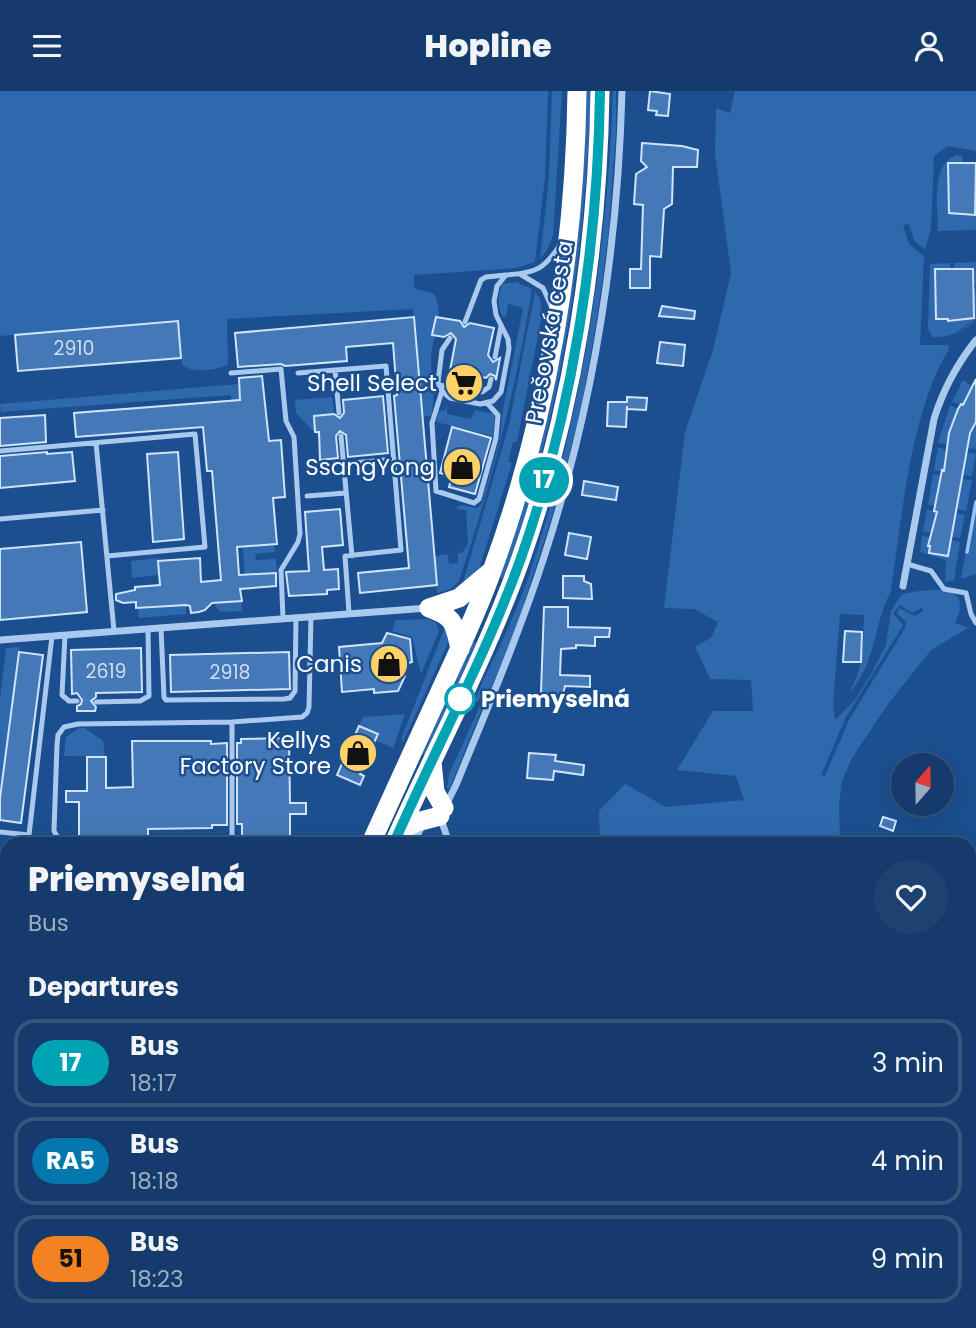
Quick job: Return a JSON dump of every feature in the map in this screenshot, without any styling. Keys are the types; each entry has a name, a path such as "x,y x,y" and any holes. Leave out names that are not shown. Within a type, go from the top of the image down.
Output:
{"highway":[{"name":"Prešovská cesta","path":"374,837 460,649 493,569 527,458 557,319 568,232 577,91"},
{"name":"Prešovská cesta","path":"403,837 432,761 510,585 554,445 575,343 591,235 600,91"},
{"path":"429,608 459,598 493,569"},
{"path":"429,608 445,614 453,621 460,649"},
{"path":"406,837 437,814 432,761"}],"street":[{"name":"Prešovská cesta","path":"437,814 456,785 524,616 579,433 610,264 620,160 622,91"},
{"path":"903,586 934,419 951,379 976,340"},
{"path":"0,641 429,608"},
{"path":"437,814 447,837"}],"lane":[{"path":"465,322 481,280 486,277 520,274 546,265 568,232"},
{"path":"520,274 543,288 557,319"},
{"path":"440,388 450,398 487,403 493,401 501,392 509,349 508,339 496,315 494,295 506,275"},
{"path":"495,357 500,326"},
{"path":"450,338 442,350 440,388 432,422 436,491 474,503 479,499 496,438 498,415 487,403"},
{"path":"298,373 386,366 401,550 345,556 349,613"},
{"path":"231,373 281,369 286,421 294,437 300,534 295,549 281,570 283,618"},
{"path":"335,370 339,413"},
{"path":"440,388 482,392 491,379"},
{"path":"0,451 195,435 205,547 107,556"},
{"path":"341,436 352,556"},
{"path":"96,443 114,631"},
{"path":"343,464 394,459"},
{"path":"307,496 346,492"},
{"path":"0,519 103,510"},
{"path":"907,564 930,572 944,589 966,593 976,623"},
{"path":"58,837 54,831 57,745 58,735 64,727 78,724 232,722 302,717 308,710 310,691 311,616"},
{"path":"161,628 163,692 166,700 284,699 290,698 295,691 296,617"},
{"path":"96,702 140,701 149,696 148,629"},
{"path":"65,635 62,695 69,701 76,701"},
{"path":"0,832 29,835 52,636"},
{"path":"295,691 310,691"},
{"path":"232,722 232,837"}],"shaded area":[{"path":"0,91 548,91 545,178 535,262 516,268 414,275 414,288 434,294 439,310 431,360 431,416 423,416 413,309 227,319 228,364 205,370 182,365 178,321 0,336"},
{"path":"552,91 562,91 553,236 540,259 549,178"},
{"path":"586,91 591,91 589,142 580,242 566,342 545,440 523,523 512,559 502,579 500,576 522,508"},
{"path":"613,91 616,91 616,133 608,239 579,418 558,498 515,631 490,691 475,703 529,576 568,437 599,267"},
{"path":"735,91 976,91 976,151 948,146 934,156 931,228 925,250 914,240 909,224 903,225 909,244 924,256 920,345 948,345 949,349 925,403 916,434 891,591 864,671 848,694 860,666 864,615 840,614 833,704 835,720 855,700 871,674 886,645 891,611 902,594 935,590 954,594 959,600 960,609 955,623 968,628 931,650 888,704 852,758 842,781 840,837 600,837 599,811 625,784 666,807 744,800 736,776 677,770 713,711 753,711 751,680 710,679 695,646 711,638 718,622 694,609 664,608 685,432 713,350 731,273 715,153 716,108 730,113","holes":["900,605 912,613 922,608 923,611 915,616 899,608 897,614 906,622 905,628 849,720 825,776 821,775 846,717 903,625 893,613"]},
{"path":"956,155 962,156 963,163 948,164 949,213 976,213 976,230 938,231 939,178 942,168"},
{"path":"976,262 976,285 973,285 973,269 954,269 954,263"},
{"path":"950,263 951,269 936,269 948,320 962,320 973,289 976,289 976,319 959,335 974,318 956,333 932,337 928,328 930,264"},
{"path":"516,282 532,289 502,437 459,581 451,589 437,593 434,556 448,554 449,564 458,563 458,553 462,553 468,543 466,510 456,509 460,505 477,508 481,505 500,438 523,308 508,304 506,317 503,317 499,296 502,284"},
{"path":"535,292 540,299 542,315 517,442 513,442 508,462 512,463 480,566 475,576 461,589 509,425"},
{"path":"963,380 972,386 963,405 952,402"},
{"path":"239,384 253,545 274,544 275,552 255,554 256,560 276,559 277,573 245,576 231,395 1,412 0,404"},
{"path":"332,397 334,414 314,416 315,432 322,431 322,437 319,437 296,413 295,400"},
{"path":"447,405 447,414 471,419 475,410 495,414 493,436 436,422 439,410 445,411"},
{"path":"950,405 958,409 954,424 970,433 952,429 947,444 938,443"},
{"path":"976,422 976,449 968,448 970,433"},
{"path":"938,447 948,451 944,471 934,471"},
{"path":"967,452 976,454 972,476 963,475"},
{"path":"933,474 941,475 935,506 928,505"},
{"path":"962,479 972,480 966,511 957,509"},
{"path":"976,501 976,574 961,579 974,503"},
{"path":"927,509 937,512 933,532 923,532"},
{"path":"956,513 965,515 960,538 952,537"},
{"path":"922,536 930,537 930,553 948,556 951,540 960,542 954,580 945,582 946,560 920,552"},
{"path":"158,558 159,575 132,578 131,561"},
{"path":"242,601 242,611 221,612 215,602"},
{"path":"186,605 186,614 139,618 138,608"},
{"path":"428,619 436,623 439,631 421,674 412,637 392,631 396,620"},
{"path":"446,625 448,643 403,742 401,739"},
{"path":"472,641 476,643 474,648 425,756 420,753"},
{"path":"20,647 0,798 0,700 6,648"},
{"path":"485,701 450,788 447,789 449,774 480,706"},
{"path":"405,714 393,748 375,740 377,734 359,726 363,717"},
{"path":"79,728 85,728 103,741 105,757 64,756 66,737"}],"building":[{"path":"650,91 670,94 668,116 656,115 657,111 648,110"},
{"path":"642,143 698,150 697,167 673,167 672,204 664,209 661,257 650,256 650,288 630,288 630,269 641,269 643,205 634,204 636,174 647,167 641,161"},
{"path":"948,163 976,163 975,215 949,213"},
{"path":"935,269 973,269 974,318 948,321 936,319"},
{"path":"662,306 695,311 694,319 659,316"},
{"path":"414,317 437,585 360,593 358,573 409,568 394,396 397,395 393,343 346,347 347,361 238,367 235,333"},
{"path":"436,317 460,321 464,327 470,323 494,328 488,355 493,362 500,358 496,380 495,376 490,374 486,378 482,377 480,386 448,381 456,339 451,333 444,337 432,335"},
{"path":"178,321 181,358 18,371 15,335"},
{"path":"660,342 685,345 683,366 657,363"},
{"path":"262,376 269,441 281,440 285,497 273,498 277,544 237,547 239,575 276,573 276,586 240,589 242,601 212,603 205,610 191,613 190,606 186,605 136,608 136,602 123,603 116,600 116,594 135,590 135,587 160,585 158,561 200,558 201,582 221,580 212,471 207,471 203,427 76,437 74,413 240,400 239,378"},
{"path":"976,379 976,422 970,433 948,556 929,553 928,546 937,512 934,511 942,470 944,471 949,433 958,409 963,405"},
{"path":"383,396 388,453 348,457 346,435 340,431 336,436 338,458 320,460 319,432 315,432 314,416 334,414 340,418 344,413 343,400"},
{"path":"627,397 647,398 646,410 627,409 627,406 626,427 607,426 608,402 627,402"},
{"path":"45,415 46,442 0,446 0,418"},
{"name":"SsangYong","path":"452,427 491,438 475,494 449,487 452,476 440,473"},
{"path":"72,452 75,481 0,488 0,456"},
{"path":"178,452 184,539 153,542 147,454"},
{"path":"584,481 618,487 616,500 582,495"},
{"path":"340,509 343,545 322,547 324,570 338,569 339,589 327,590 327,594 289,596 286,572 309,571 305,512"},
{"path":"569,533 591,537 587,559 565,555"},
{"path":"81,542 87,612 0,620 0,549"},
{"path":"563,576 584,576 584,581 591,584 592,599 563,598"},
{"path":"544,607 568,607 568,627 610,628 609,637 595,637 595,646 576,645 576,648 561,649 560,675 590,676 590,687 565,686 562,698 541,692"},
{"path":"845,631 862,632 861,662 843,662"},
{"path":"387,633 410,639 412,662 401,665 405,676 398,691 374,693 374,689 342,692 339,647 382,643"},
{"path":"141,648 142,692 96,693 96,697 91,701 96,707 95,711 77,711 82,700 77,693 72,694 71,650"},
{"path":"19,652 43,655 21,823 0,820 0,798"},
{"path":"289,652 290,689 171,692 170,655"},
{"name":"Kellys Factory Store","path":"359,726 378,734 360,774 364,776 360,785 337,775"},
{"path":"289,738 290,803 306,803 306,814 290,814 290,837 242,837 242,824 237,824 237,743 241,743 241,739"},
{"path":"132,741 227,743 227,825 212,825 212,828 148,829 148,837 79,837 79,802 66,802 66,791 87,791 87,757 106,757 106,788 133,787"},
{"path":"529,753 556,755 555,761 584,765 583,775 554,771 553,780 527,778"},
{"path":"883,817 896,821 893,831 880,826"}],"waterway":[{"path":"967,552 976,502"}],"bus line":[{"name":"17","path":"397,837 499,613 521,558 545,479 581,308 591,235 600,91"}],"place":[{"name":"Shell Select","path":"464,383"},
{"name":"SsangYong","path":"462,467"},
{"name":"Canis","path":"389,664"},
{"name":"Priemyselná","path":"460,699"},
{"name":"Kellys Factory Store","path":"358,753"}]}
